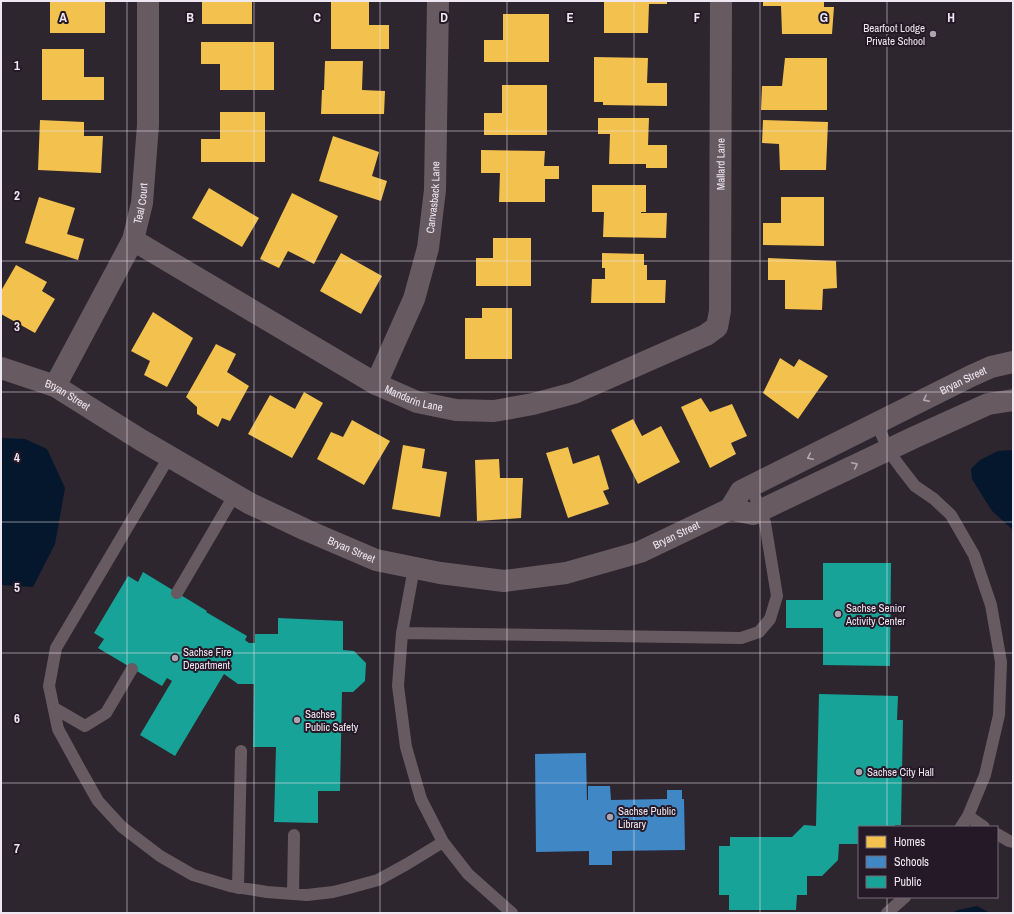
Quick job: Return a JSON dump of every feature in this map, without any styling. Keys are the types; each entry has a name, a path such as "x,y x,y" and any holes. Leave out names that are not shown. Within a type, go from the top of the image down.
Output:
{"street":[{"name":"Teal Court","path":"55,386 133,240 142,203 148,126 148,1"},
{"name":"Canvasback Lane","path":"376,384 414,299 428,248 435,190 438,1"},
{"name":"Mallard Lane","path":"718,327 720,311 721,1"},
{"name":"Mandarin Lane","path":"133,240 376,384 417,402 456,410 494,411 533,404 574,393 706,335 718,327"},
{"name":"Bryan Street","path":"1,368 55,386 169,457 249,503 306,530 376,560 440,573 504,581 566,573 640,552 730,509 742,491 750,486 991,367 1013,362"},
{"path":"730,509 753,514 988,404 1013,400"}],"lane":[{"path":"877,423 888,450 915,486 934,499 951,515 974,554 991,605 1001,662 999,715 985,775 968,816 962,826"},
{"path":"169,457 56,648 49,686 58,730 98,801 122,827 160,856 193,875 238,888 267,892 292,894 333,892 378,880 443,842"},
{"path":"402,633 741,638 759,632 770,619 777,596 766,526 761,510 750,486"},
{"path":"177,593 234,494"},
{"path":"414,568 402,633 398,686 406,747 421,800 443,842 468,874 512,913"},
{"path":"54,708 85,726 106,713 132,669"},
{"path":"238,888 240,751"},
{"path":"968,816 983,826"},
{"path":"292,894 294,835"},
{"path":"998,835 1013,842"},
{"path":"887,913 904,898"}],"water":[{"path":"1,438 25,439 47,449 65,488 55,544 33,587 1,585"},
{"path":"1013,450 1013,530 992,511 972,479 971,469 980,460 998,451"},
{"path":"977,906 990,913 952,913 958,910"}],"building: Homes":[{"path":"50,1 105,1 105,33 50,33"},
{"path":"202,1 252,1 252,24 202,24"},
{"path":"331,1 369,1 369,25 389,25 389,49 331,49"},
{"path":"604,1 667,1 667,4 649,4 648,33 604,33"},
{"path":"763,1 824,1 824,7 834,7 832,34 782,34 781,6 763,6"},
{"path":"503,14 549,14 549,62 484,62 484,40 503,40"},
{"path":"201,42 274,42 274,90 220,90 220,64 201,64"},
{"path":"42,49 84,49 84,77 104,77 104,100 42,100"},
{"path":"594,57 648,58 647,83 667,83 667,106 603,105 603,102 594,102"},
{"path":"785,58 827,58 827,110 761,110 762,86 782,86"},
{"path":"325,61 363,61 362,90 385,91 384,114 321,114"},
{"path":"502,85 547,85 547,135 484,135 484,113 502,113"},
{"path":"220,112 265,112 265,162 201,162 201,139 220,139"},
{"path":"598,118 649,118 648,145 667,145 667,168 646,168 646,164 609,164 610,134 598,134"},
{"path":"40,120 84,122 84,136 103,136 101,173 38,170"},
{"path":"763,120 828,122 826,170 780,170 779,144 762,143"},
{"path":"333,136 379,152 372,176 387,181 381,201 319,181"},
{"path":"481,150 545,151 544,166 559,166 559,179 545,179 545,202 499,202 500,173 481,173"},
{"path":"592,185 646,185 646,212 641,213 667,213 666,238 603,237 604,212 592,212"},
{"path":"209,188 259,218 242,247 192,218"},
{"path":"292,193 338,216 314,264 288,251 279,268 260,259"},
{"path":"39,197 75,208 67,234 84,239 78,260 25,243"},
{"path":"781,197 824,197 824,246 763,245 763,223 781,223"},
{"path":"493,238 531,238 531,286 476,286 476,258 493,258"},
{"path":"341,253 382,276 361,314 320,291"},
{"path":"602,253 644,254 644,265 647,265 647,280 666,280 665,303 591,303 592,279 605,279 605,268 602,268"},
{"path":"768,258 836,261 837,288 823,289 822,310 785,309 785,280 768,280"},
{"path":"16,265 47,282 42,291 55,299 35,333 1,314 1,291"},
{"path":"482,308 512,308 512,359 465,359 465,318 482,318"},
{"path":"153,312 193,338 167,387 144,375 150,361 131,351"},
{"path":"216,344 236,354 227,372 249,386 230,421 222,418 218,427 197,414 197,407 186,397"},
{"path":"780,358 794,367 799,359 828,376 798,419 763,393"},
{"path":"304,392 323,403 292,458 248,434 270,395 295,409"},
{"path":"701,398 710,412 732,404 747,436 731,443 736,454 710,468 681,407"},
{"path":"633,419 642,436 661,426 680,462 638,484 611,430"},
{"path":"352,420 390,441 364,485 317,459 331,432 343,437"},
{"path":"403,445 425,449 422,468 447,472 440,517 392,509"},
{"path":"568,447 573,464 599,455 609,489 603,491 609,504 568,518 546,453"},
{"path":"499,459 500,478 523,478 521,518 477,521 475,460"}],"building: Schools":[{"name":"Sachse Public Library","path":"586,753 587,800 588,786 610,786 611,800 667,799 667,790 682,790 682,799 684,799 685,850 612,851 612,865 589,865 589,851 536,852 535,754"}],"building: Public":[{"name":"Sachse Senior Activity Center","path":"823,563 891,563 890,666 823,665 823,628 786,628 786,600 823,600"},
{"path":"143,572 247,636 245,640 249,643 255,643 255,634 278,634 278,618 343,621 343,650 354,651 366,663 365,681 353,692 342,692 340,791 318,791 318,823 274,822 276,747 253,747 254,684 238,684 224,674 175,756 140,735 172,681 167,678 162,686 98,648 104,639 94,633 128,576 138,582"},
{"name":"Sachse City Hall","path":"819,694 898,696 897,720 903,720 901,825 858,826 858,844 839,844 838,860 822,876 807,876 807,895 797,895 796,910 729,910 729,895 719,895 719,846 730,846 730,837 792,837 804,825 816,826"}],"place":[{"name":"Bearfoot Lodge Private School","path":"933,34"},
{"name":"Sachse Senior Activity Center","path":"838,614"},
{"name":"Sachse Fire Department","path":"175,658"},
{"name":"Sachse Public Safety","path":"297,720"},
{"name":"Sachse City Hall","path":"859,772"},
{"name":"Sachse Public Library","path":"610,817"}]}
